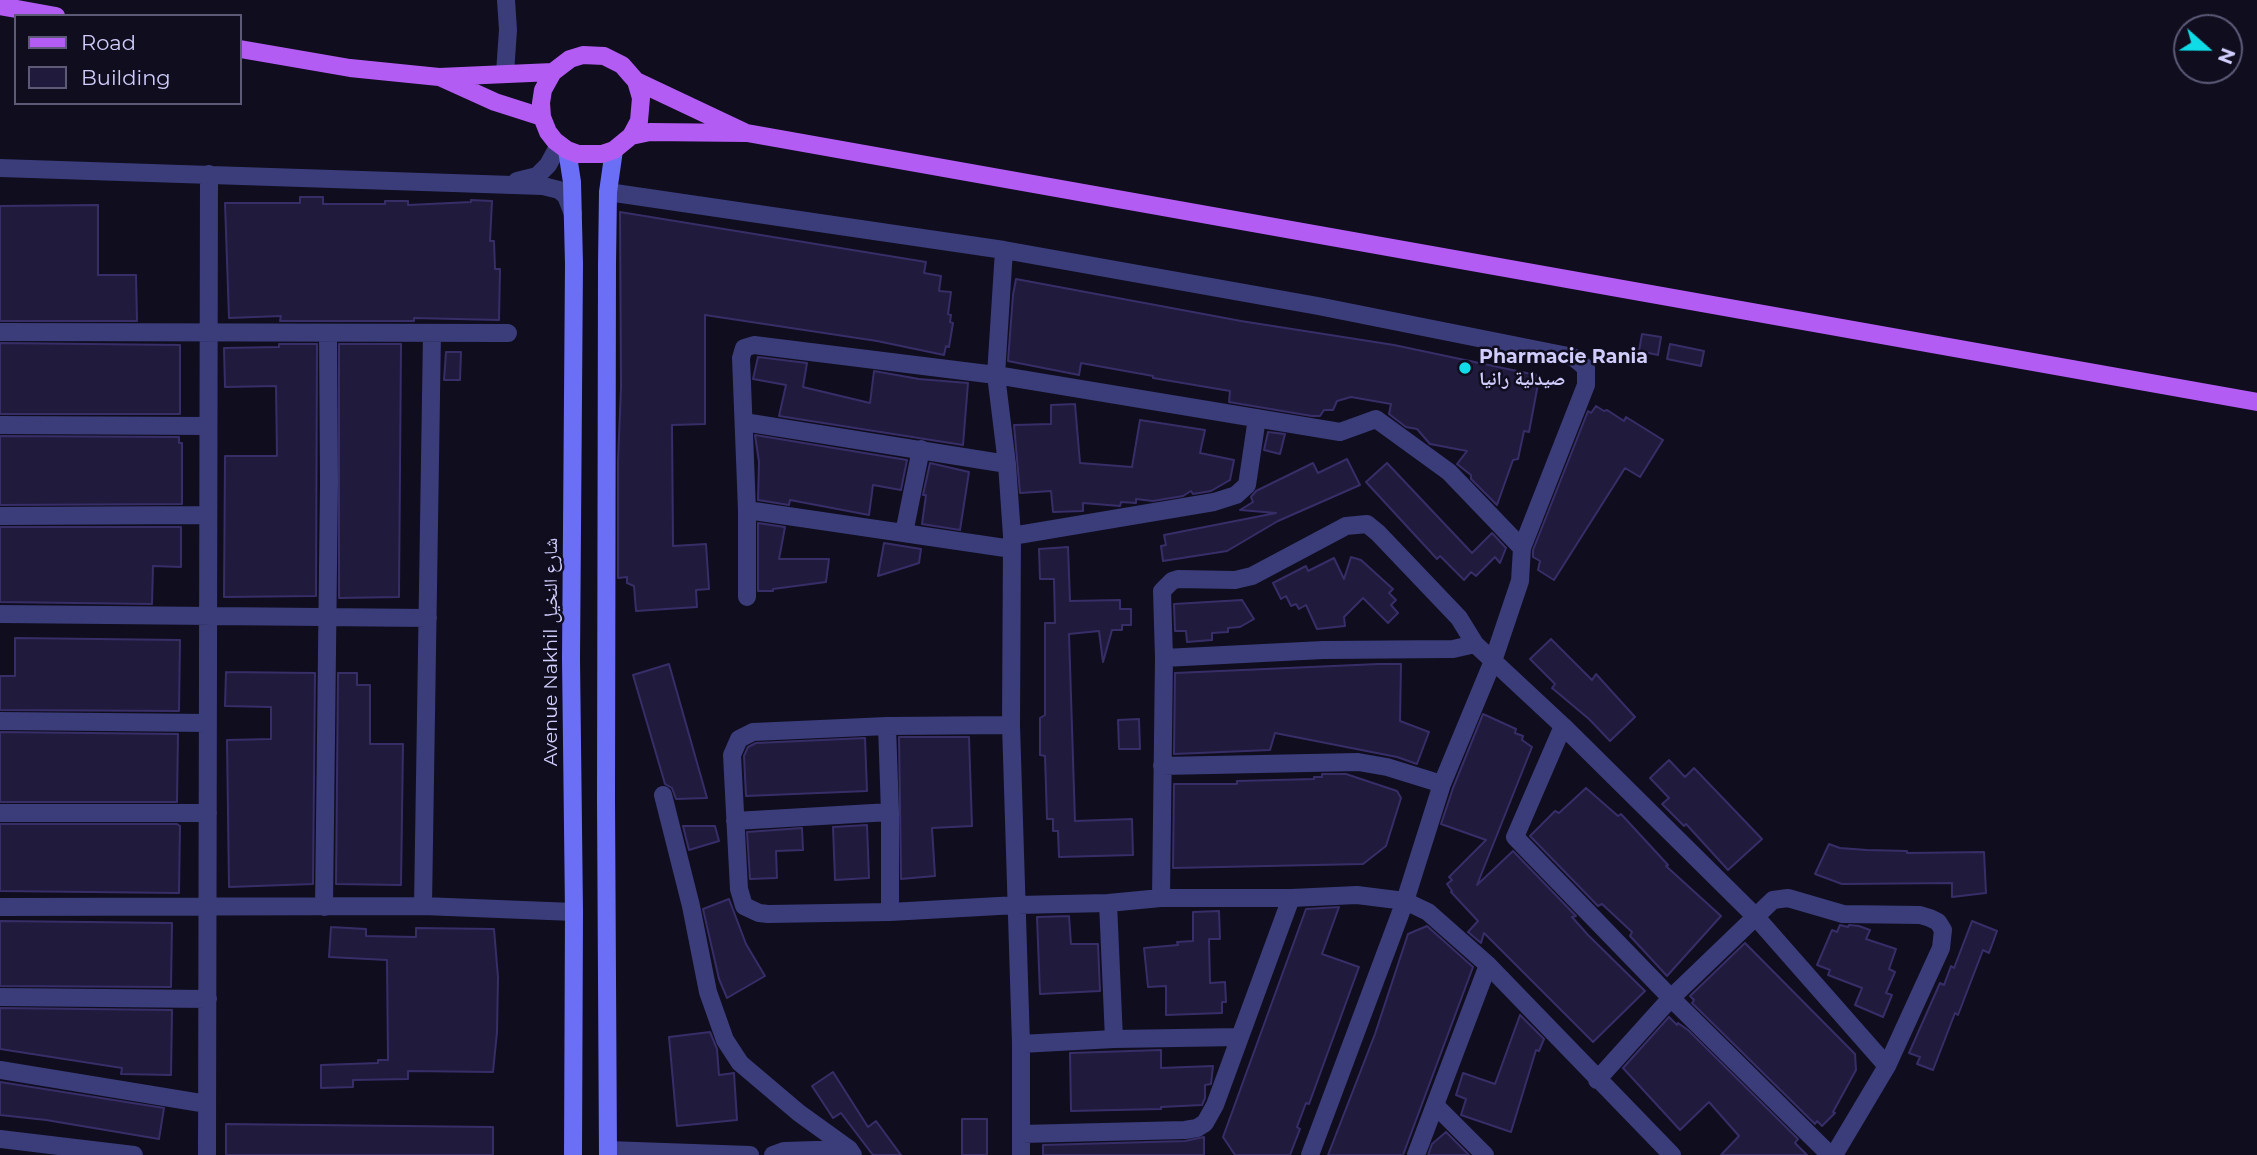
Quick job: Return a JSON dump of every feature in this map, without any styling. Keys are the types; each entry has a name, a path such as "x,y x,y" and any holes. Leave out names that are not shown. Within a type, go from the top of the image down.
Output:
{"main road":[{"path":"0,6 45,14"},
{"path":"242,49 350,68 439,77 554,72"},
{"path":"597,55 617,61 636,81 641,97 639,121 631,136 614,150 590,156 563,147 548,132 542,117 543,90 554,72 576,57 597,55"},
{"path":"439,77 495,102 542,117"},
{"path":"636,81 747,133"},
{"path":"631,136 650,132 747,133 2257,402"}],"street":[{"path":"505,73 508,30 506,0"},
{"path":"507,183 537,176 563,147"},
{"name":"Avenue Nakhil شارع النخيل","path":"563,147 573,214 573,1155"},
{"path":"614,150 608,192 608,1153 750,1155"},
{"path":"0,168 507,183 543,186 559,191 566,195 573,214"},
{"path":"207,1155 209,174"},
{"path":"608,192 1004,250 1318,306 1573,357 1586,368 1586,385 1522,548 1520,582 1493,661 1442,784 1405,901 1310,1155"},
{"path":"1004,250 996,375 1007,464 1012,543 1011,725 1021,1044 1021,1155"},
{"path":"0,332 508,333"},
{"path":"423,906 432,333"},
{"path":"324,907 329,496 328,334"},
{"path":"747,597 747,510 741,358 744,348 754,345 996,375 1340,432 1376,419 1449,472 1522,548"},
{"path":"747,510 904,533 1012,543 1214,502 1236,495 1247,485 1257,418"},
{"path":"744,422 1007,464"},
{"path":"0,425 208,426"},
{"path":"904,533 921,449"},
{"path":"0,516 208,515"},
{"path":"1161,898 1164,658 1161,597 1167,585 1178,579 1235,580 1252,576 1346,526 1367,524 1459,618 1475,644 1563,726 1755,916 1887,1066"},
{"path":"0,614 428,618"},
{"path":"1164,658 1324,650 1453,649 1475,644"},
{"path":"0,721 208,723"},
{"path":"1011,725 887,726 753,732 739,739 732,755 739,889 744,906 768,914 890,912 1108,903 1161,898 1357,895 1405,901 1429,912 1488,965 1672,1155"},
{"path":"887,726 890,912"},
{"path":"1563,726 1515,837 1671,998 1832,1155 1887,1066 1941,948 1943,930 1938,922 1920,915 1843,914 1780,898 1773,900 1671,998 1597,1080"},
{"path":"1162,766 1358,762 1387,766 1442,784"},
{"path":"663,795 691,906 708,992 725,1040 740,1063 799,1113 851,1152"},
{"path":"735,821 890,811"},
{"path":"0,813 208,813"},
{"path":"1021,1134 1197,1128 1205,1123 1211,1114 1291,898"},
{"path":"1108,903 1114,1039"},
{"path":"0,906 423,906 574,912"},
{"path":"1416,1155 1488,965"},
{"path":"0,997 208,999"},
{"path":"1021,1044 1240,1037"},
{"path":"0,1070 208,1104"},
{"path":"1436,1105 1485,1155"},
{"path":"0,1139 39,1149 134,1155"},
{"path":"773,1155 784,1151 851,1152"}],"building":[{"path":"300,197 323,197 323,204 385,204 385,201 408,201 408,205 492,201 490,241 494,241 495,269 500,269 499,320 414,318 414,321 280,321 281,316 229,318 225,203 300,203"},
{"path":"98,205 98,275 136,275 137,321 0,321 0,206"},
{"path":"620,212 926,262 924,273 941,276 939,291 951,292 948,314 951,315 950,322 953,323 949,347 946,346 944,355 877,341 705,315 705,424 672,425 673,546 706,544 709,589 696,590 697,607 636,611 634,586 627,583 627,577 618,578"},
{"path":"1016,279 1241,321 1394,345 1536,375 1535,383 1538,384 1529,432 1524,431 1518,459 1513,460 1497,505 1471,479 1471,475 1457,464 1467,451 1430,444 1417,429 1406,427 1389,414 1391,404 1351,397 1337,401 1333,410 1324,410 1320,416 1312,416 1229,402 1230,391 1153,376 1081,363 1079,375 1008,361"},
{"path":"1642,334 1661,337 1658,355 1639,351"},
{"path":"0,343 180,345 180,414 0,414"},
{"path":"279,344 317,344 316,596 224,597 225,456 277,456 276,386 225,387 224,348 279,347"},
{"path":"339,344 401,344 399,597 339,598"},
{"path":"1670,344 1704,351 1701,366 1667,359"},
{"path":"446,352 461,352 460,380 444,380"},
{"path":"758,357 807,363 803,387 870,403 874,371 919,379 968,383 963,445 779,416 786,385 753,379"},
{"path":"1075,404 1080,463 1132,467 1140,420 1205,430 1200,453 1234,460 1230,480 1211,491 1193,494 1191,491 1183,496 1153,501 1136,499 1136,503 1121,502 1120,506 1083,503 1083,511 1053,512 1051,491 1020,493 1014,425 1051,424 1051,405"},
{"path":"1596,406 1624,421 1626,417 1663,440 1640,477 1625,468 1554,580 1538,570 1540,561 1533,557 1533,550 1588,411 1591,413"},
{"path":"1268,432 1285,434 1280,454 1264,450"},
{"path":"755,435 907,460 901,490 873,485 869,515 790,500 789,505 758,500 759,462"},
{"path":"0,436 179,437 179,443 182,443 182,504 0,505"},
{"path":"1347,459 1360,485 1278,521 1227,551 1163,561 1161,546 1166,545 1164,535 1276,513 1240,510 1253,502 1251,497 1256,491 1313,463 1318,473"},
{"path":"930,463 969,472 960,530 922,524 926,495 923,495"},
{"path":"1387,463 1472,553 1492,533 1506,548 1500,563 1495,557 1476,576 1471,572 1464,580 1440,556 1437,559 1366,482"},
{"path":"758,523 785,527 779,559 829,559 826,582 758,591"},
{"path":"0,527 181,527 181,567 153,566 152,604 0,602"},
{"path":"884,543 921,549 919,563 878,576"},
{"path":"1068,547 1070,601 1120,600 1120,609 1131,609 1131,625 1122,625 1122,630 1112,630 1103,662 1099,631 1069,634 1075,821 1132,819 1133,855 1059,857 1058,831 1053,831 1053,819 1047,819 1045,756 1040,755 1040,718 1045,715 1045,623 1055,623 1054,579 1040,579 1039,549"},
{"path":"1351,557 1361,560 1393,589 1389,593 1396,600 1391,605 1398,613 1388,623 1363,598 1344,617 1345,626 1317,629 1306,605 1299,609 1296,604 1291,606 1286,596 1281,599 1273,583 1306,566 1308,571 1334,558 1344,579"},
{"path":"1242,600 1254,619 1240,627 1228,628 1228,632 1212,633 1212,640 1187,642 1186,631 1175,631 1174,604"},
{"path":"15,638 180,640 179,711 0,710 0,676 15,676"},
{"path":"1551,639 1592,680 1596,674 1635,717 1610,741 1552,688 1555,684 1530,659"},
{"path":"669,664 707,798 676,799 672,788 665,784 633,675"},
{"path":"1401,664 1400,721 1429,732 1417,764 1397,757 1275,733 1270,750 1174,754 1175,673"},
{"path":"226,672 315,673 313,884 229,887 227,740 271,739 271,707 225,706"},
{"path":"338,673 357,673 357,685 370,685 370,744 403,744 401,885 336,884"},
{"path":"1483,714 1516,729 1515,733 1523,736 1522,740 1532,747 1477,885 1513,851 1576,916 1572,917 1588,935 1645,991 1593,1042 1484,933 1481,943 1468,932 1478,921 1447,884 1452,880 1449,877 1486,840 1441,824"},
{"path":"1139,719 1140,749 1119,749 1118,720"},
{"path":"0,732 178,734 177,802 0,802"},
{"path":"899,737 969,737 972,826 932,828 935,876 901,879"},
{"path":"865,738 867,791 746,796 744,756 748,747 756,743"},
{"path":"1669,760 1685,777 1694,768 1762,839 1728,870 1686,824 1684,826 1662,804 1669,798 1650,778"},
{"path":"1322,774 1346,774 1397,791 1401,798 1386,846 1363,864 1173,868 1174,784 1237,784 1237,781 1314,779 1322,777"},
{"path":"1586,788 1618,816 1621,814 1668,865 1666,866 1721,916 1667,976 1630,936 1632,932 1602,904 1598,906 1530,836 1555,811 1559,813"},
{"path":"0,824 177,824 180,826 179,893 0,891"},
{"path":"867,825 869,878 835,880 833,827"},
{"path":"683,826 715,826 719,841 689,850"},
{"path":"802,828 803,850 776,851 777,878 750,879 747,832"},
{"path":"1829,844 1840,848 1907,853 1984,852 1986,893 1952,897 1952,883 1842,884 1815,874"},
{"path":"729,899 746,944 765,976 727,998 719,979 703,909"},
{"path":"1339,907 1322,954 1359,967 1309,1104 1306,1103 1297,1127 1300,1129 1290,1155 1235,1155 1223,1137 1306,909"},
{"path":"1219,911 1220,939 1209,939 1210,983 1225,982 1226,1002 1222,1002 1222,1013 1166,1015 1166,986 1148,987 1144,948 1193,941 1193,912"},
{"path":"1069,916 1071,944 1098,944 1100,991 1040,994 1037,917"},
{"path":"0,921 172,923 171,987 0,986"},
{"path":"1972,921 1997,931 1989,953 1983,950 1933,1070 1917,1064 1920,1057 1909,1053 1940,983 1944,985 1951,966 1954,968"},
{"path":"1840,925 1859,926 1870,930 1866,939 1896,949 1889,969 1895,972 1886,993 1892,995 1883,1017 1855,1005 1862,988 1828,975 1830,970 1817,965 1832,930 1837,932"},
{"path":"1427,926 1473,967 1403,1155 1328,1155 1375,1034 1408,934"},
{"path":"331,927 366,929 366,936 416,937 416,928 494,929 498,977 493,1072 408,1071 408,1079 353,1080 353,1087 321,1088 321,1065 378,1063 378,1060 388,1060 387,960 329,957"},
{"path":"1745,943 1855,1054 1856,1070 1833,1112 1835,1113 1822,1126 1817,1121 1815,1124 1692,1003 1694,1000 1690,996"},
{"path":"0,1008 172,1010 171,1075 121,1074 122,1068 0,1049"},
{"path":"1520,1015 1544,1039 1539,1051 1536,1050 1511,1132 1461,1115 1466,1099 1456,1095 1463,1073 1495,1084"},
{"path":"1669,1017 1688,1030 1798,1139 1795,1143 1807,1155 1721,1155 1739,1136 1709,1102 1680,1130 1623,1068"},
{"path":"710,1032 717,1049 719,1075 734,1073 737,1120 677,1126 669,1037"},
{"path":"1161,1050 1161,1068 1213,1066 1211,1084 1205,1085 1202,1105 1161,1109 1071,1111 1070,1053"},
{"path":"833,1072 868,1127 876,1121 901,1155 873,1155 841,1113 833,1118 812,1086"},
{"path":"0,1082 164,1108 159,1139 0,1115"},
{"path":"962,1119 987,1119 987,1155 962,1155"},
{"path":"226,1124 493,1127 493,1155 226,1155"},
{"path":"1446,1132 1469,1155 1428,1155 1432,1144"},
{"path":"1204,1137 1204,1155 1043,1155 1043,1145 1185,1141"}],"place":[{"name":"Pharmacie Rania صيدلية رانيا","path":"1465,368"}]}
